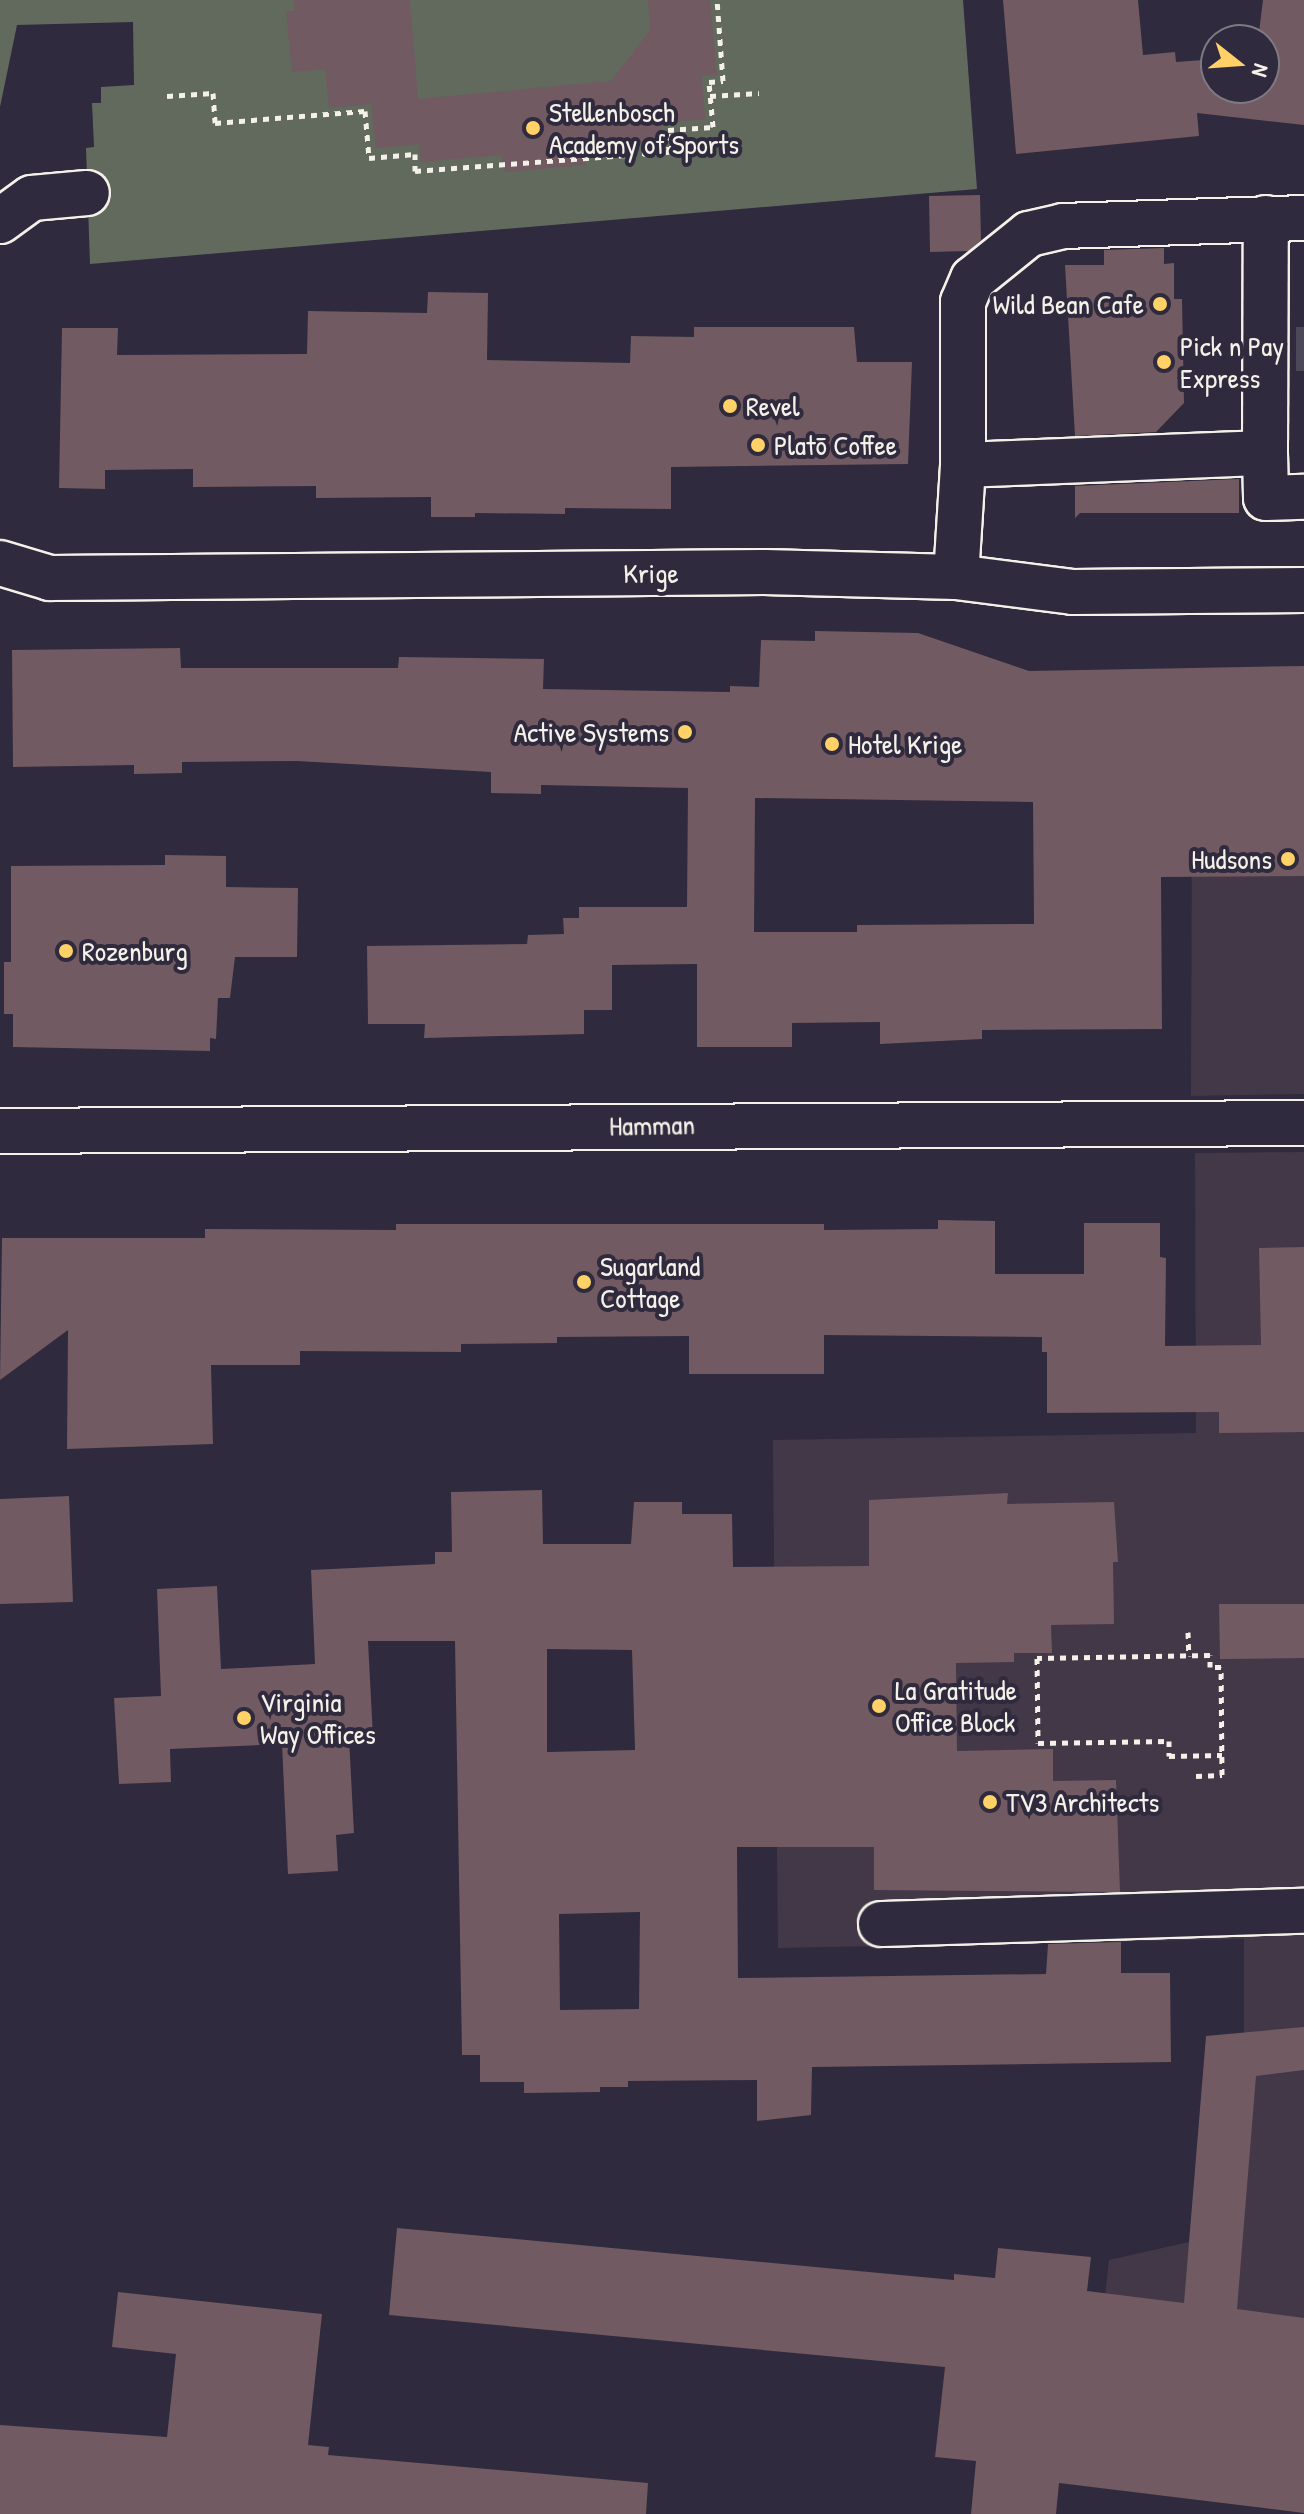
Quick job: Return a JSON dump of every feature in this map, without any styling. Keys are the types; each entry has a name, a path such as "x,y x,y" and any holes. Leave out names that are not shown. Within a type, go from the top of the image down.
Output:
{"street":[{"path":"0,221 32,198 87,193"},
{"path":"956,577 963,465 963,302 973,279 998,255 1029,234 1063,226 1285,218 1281,349 1265,453 1266,498 1304,497"},
{"path":"963,465 1265,453"},
{"name":"Krige","path":"0,563 50,578 764,572 956,577 1073,592 1304,590"},
{"name":"Hamman","path":"0,1131 1304,1123"},
{"path":"881,1924 1304,1911"}],"path":[{"path":"167,96 213,93 215,123 365,111 369,158 415,154 415,171 669,152 668,130 713,127 709,82 723,81 717,0"},
{"path":"710,96 759,93"},
{"path":"1188,1632 1189,1656"},
{"path":"1196,1776 1222,1775 1222,1755 1221,1667 1210,1667 1210,1655 1037,1658 1038,1743 1169,1741 1169,1756 1222,1755"}],"shaded area":[{"name":"Stellenbosch Academy of Sports","path":"0,0 963,0 977,189 90,264 86,148 94,147 92,103 101,103 101,87 134,85 133,22 17,25 0,107"},
{"path":"1304,774 1304,1094 1191,1096 1192,809"},
{"path":"1304,1152 1304,2397 1097,2367 1109,2260 1189,2242 1204,2081 1244,2076 1244,1939 778,1948 773,1440 1196,1433 1195,1153"}],"building":[{"path":"293,0 410,0 418,99 611,81 650,30 648,0 710,0 717,75 702,76 705,119 661,123 662,141 584,149 586,165 504,172 502,155 421,162 419,144 376,148 371,104 329,108 325,69 292,72 286,11 295,11"},
{"path":"1003,0 1138,0 1143,55 1175,52 1176,62 1200,60 1200,104 1280,104 1280,24 1260,24 1263,0 1304,0 1304,125 1197,113 1199,136 1016,154"},
{"path":"980,195 981,240 969,251 930,252 929,196"},
{"path":"1164,248 1164,264 1174,263 1174,299 1182,299 1184,403 1156,432 1075,436 1065,265 1104,265 1104,250"},
{"path":"428,292 488,293 487,360 630,363 631,336 694,337 694,327 854,327 857,362 912,362 908,464 671,467 671,509 565,508 565,514 475,513 475,517 431,517 431,497 316,498 316,486 193,487 193,469 105,470 105,489 59,488 62,328 118,328 117,355 307,354 308,311 427,313"},
{"path":"1239,479 1239,513 1080,513 1075,518 1075,486"},
{"path":"815,631 918,633 1029,671 1304,666 1304,876 1161,877 1162,1029 982,1030 982,1039 880,1044 880,1022 792,1023 792,1047 697,1047 697,964 612,965 612,1010 584,1010 584,1034 424,1038 425,1024 368,1024 367,946 527,944 528,935 564,934 563,918 579,918 579,907 687,907 688,788 541,785 541,794 491,793 491,772 297,761 182,762 182,773 134,774 134,765 13,767 12,650 180,648 181,668 398,668 399,657 544,659 543,689 730,692 730,686 759,687 761,640 815,641","holes":["755,798 1033,802 1034,924 857,925 857,932 754,932"]},
{"path":"165,855 226,856 226,887 298,888 297,957 235,957 230,998 218,998 216,1039 210,1038 210,1051 13,1047 13,1014 4,1014 4,962 11,962 11,866 165,865"},
{"path":"938,1220 995,1221 995,1274 1084,1274 1084,1223 1160,1223 1160,1257 1166,1258 1165,1346 1261,1345 1259,1248 1304,1247 1304,1432 1219,1433 1219,1412 1047,1413 1047,1352 1042,1352 1042,1337 824,1335 824,1374 689,1374 689,1336 557,1337 557,1343 461,1344 461,1352 300,1351 300,1365 211,1365 213,1444 67,1449 68,1330 0,1380 2,1238 205,1238 205,1229 396,1230 396,1224 824,1224 824,1230 938,1229"},
{"path":"542,1490 543,1544 631,1544 634,1502 682,1502 682,1514 732,1514 733,1567 869,1566 869,1500 1008,1493 1007,1504 1114,1502 1118,1562 1113,1562 1114,1624 1051,1625 1052,1653 1014,1653 1014,1662 956,1663 957,1751 1053,1749 1053,1781 1116,1780 1120,1892 874,1890 874,1847 737,1847 738,1978 1046,1974 1048,1944 1121,1942 1121,1973 1170,1973 1171,2062 812,2067 811,2115 757,2121 757,2080 628,2081 628,2087 600,2087 600,2092 524,2093 524,2082 480,2082 480,2055 462,2055 455,1641 368,1641 373,1737 349,1738 354,1833 336,1835 338,1871 288,1874 282,1744 170,1749 171,1782 119,1784 114,1698 161,1696 157,1589 217,1586 221,1669 315,1664 311,1570 435,1564 435,1552 452,1552 451,1492","holes":["547,1649 632,1650 635,1750 547,1752","640,1912 639,2009 560,2010 559,1914"]},
{"path":"69,1496 73,1602 0,1604 0,1499"},
{"path":"1219,1604 1304,1604 1304,1658 1220,1659"},
{"path":"1304,2027 1304,2070 1256,2076 1237,2309 1304,2318 1304,2513 1059,2483 1056,2514 971,2514 976,2461 935,2457 945,2367 389,2315 397,2228 954,2280 954,2274 995,2278 998,2248 1091,2257 1087,2291 1184,2303 1206,2036"},
{"path":"118,2292 322,2314 308,2445 329,2447 328,2455 648,2483 646,2514 0,2514 0,2425 167,2437 176,2354 112,2347"}],"tunnel":[{"path":"1296,349 1304,349"}],"place":[{"name":"Stellenbosch Academy of Sports","path":"533,128"},
{"name":"Wild Bean Cafe","path":"1160,304"},
{"name":"Pick n Pay Express","path":"1164,362"},
{"name":"Revel","path":"730,406"},
{"name":"Platō Coffee","path":"758,445"},
{"name":"Active Systems","path":"685,732"},
{"name":"Hotel Krige","path":"832,744"},
{"name":"Hudsons","path":"1288,859"},
{"name":"Rozenburg","path":"66,951"},
{"name":"Sugarland Cottage","path":"584,1282"},
{"name":"La Gratitude Office Block","path":"879,1706"},
{"name":"Virginia Way Offices","path":"244,1718"},
{"name":"TV3 Architects","path":"990,1802"}]}
